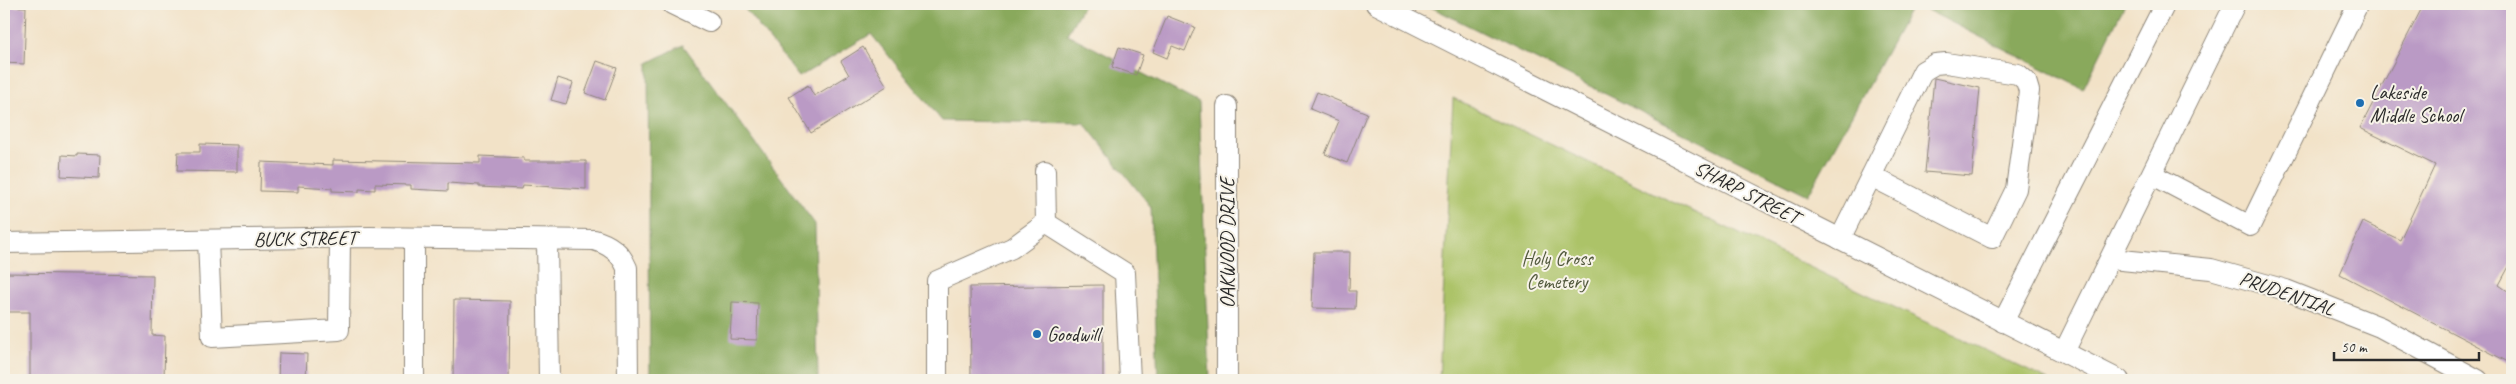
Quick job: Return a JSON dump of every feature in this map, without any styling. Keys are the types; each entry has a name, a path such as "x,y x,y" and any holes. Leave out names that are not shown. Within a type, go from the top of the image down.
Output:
{"street":[{"path":"672,4 709,22"},
{"name":"SHARP STREET","path":"1376,4 2119,380"},
{"path":"2003,322 2165,4"},
{"path":"2064,352 2112,259 2235,4"},
{"path":"2153,175 2250,226 2358,4"},
{"path":"1840,239 1871,176 1923,71 1935,64 1946,63 2018,74 2026,81 2029,91 2016,189 1992,238 1871,176"},
{"name":"OAKWOOD DRIVE","path":"1227,380 1228,106"},
{"path":"1045,171 1046,223"},
{"path":"936,380 937,281 1012,248 1046,223"},
{"path":"1046,223 1125,273 1130,380"},
{"path":"208,240 212,337 339,330 340,238"},
{"name":"BUCK STREET","path":"4,243 340,238 594,240 606,243 618,253 627,268 628,380"},
{"path":"414,238 414,380"},
{"path":"547,240 549,380"},
{"name":"PRUDENTIAL","path":"2112,259 2211,269 2286,290 2380,327 2478,380"}],"green space":[{"path":"741,4 1084,4 1067,34 1199,103 1210,380 1158,380 1151,207 1084,123 942,121 871,34 799,77"},
{"path":"1425,4 1913,4 1808,195"},
{"path":"1915,4 2125,4 2083,89"},
{"path":"683,45 815,224 818,380 650,380 648,63"},
{"name":"Holy Cross Cemetery","path":"1453,98 2048,380 1439,380"}],"building":[{"path":"2424,4 2512,4 2512,261 2499,285 2512,294 2512,364 2340,274 2363,222 2400,240 2435,165 2360,128"},
{"path":"4,6 26,7 24,64 4,63"},
{"path":"1167,16 1195,27 1185,51 1172,46 1167,58 1153,52"},
{"path":"863,47 887,86 811,133 789,97 808,85 814,96 849,75 841,61"},
{"path":"1119,47 1143,55 1136,75 1112,67"},
{"path":"597,61 617,68 605,100 585,93"},
{"path":"558,78 573,83 566,104 551,100"},
{"path":"1934,78 1980,88 1972,176 1925,172"},
{"path":"1317,92 1367,113 1347,163 1325,154 1339,121 1310,109"},
{"path":"200,144 237,145 237,172 177,171 178,152 200,152"},
{"path":"77,154 100,155 99,178 61,176 62,155 77,156"},
{"path":"480,156 524,158 524,161 586,161 586,189 523,185 522,189 448,183 448,191 411,189 411,185 375,184 375,190 359,189 359,192 332,191 332,188 298,186 298,192 260,191 261,162 333,165 333,160 480,163"},
{"path":"1314,252 1350,252 1349,291 1356,291 1355,309 1312,308"},
{"path":"4,273 153,275 152,335 165,336 164,380 30,380 30,312 4,312"},
{"name":"Goodwill","path":"1103,285 1103,380 971,380 970,287"},
{"path":"454,300 510,301 509,380 453,380"},
{"path":"732,302 758,303 757,340 730,339"},
{"path":"279,353 307,354 306,380 278,380"}],"place":[{"name":"Lakeside Middle School","path":"2360,103"},
{"name":"Goodwill","path":"1037,334"}]}
